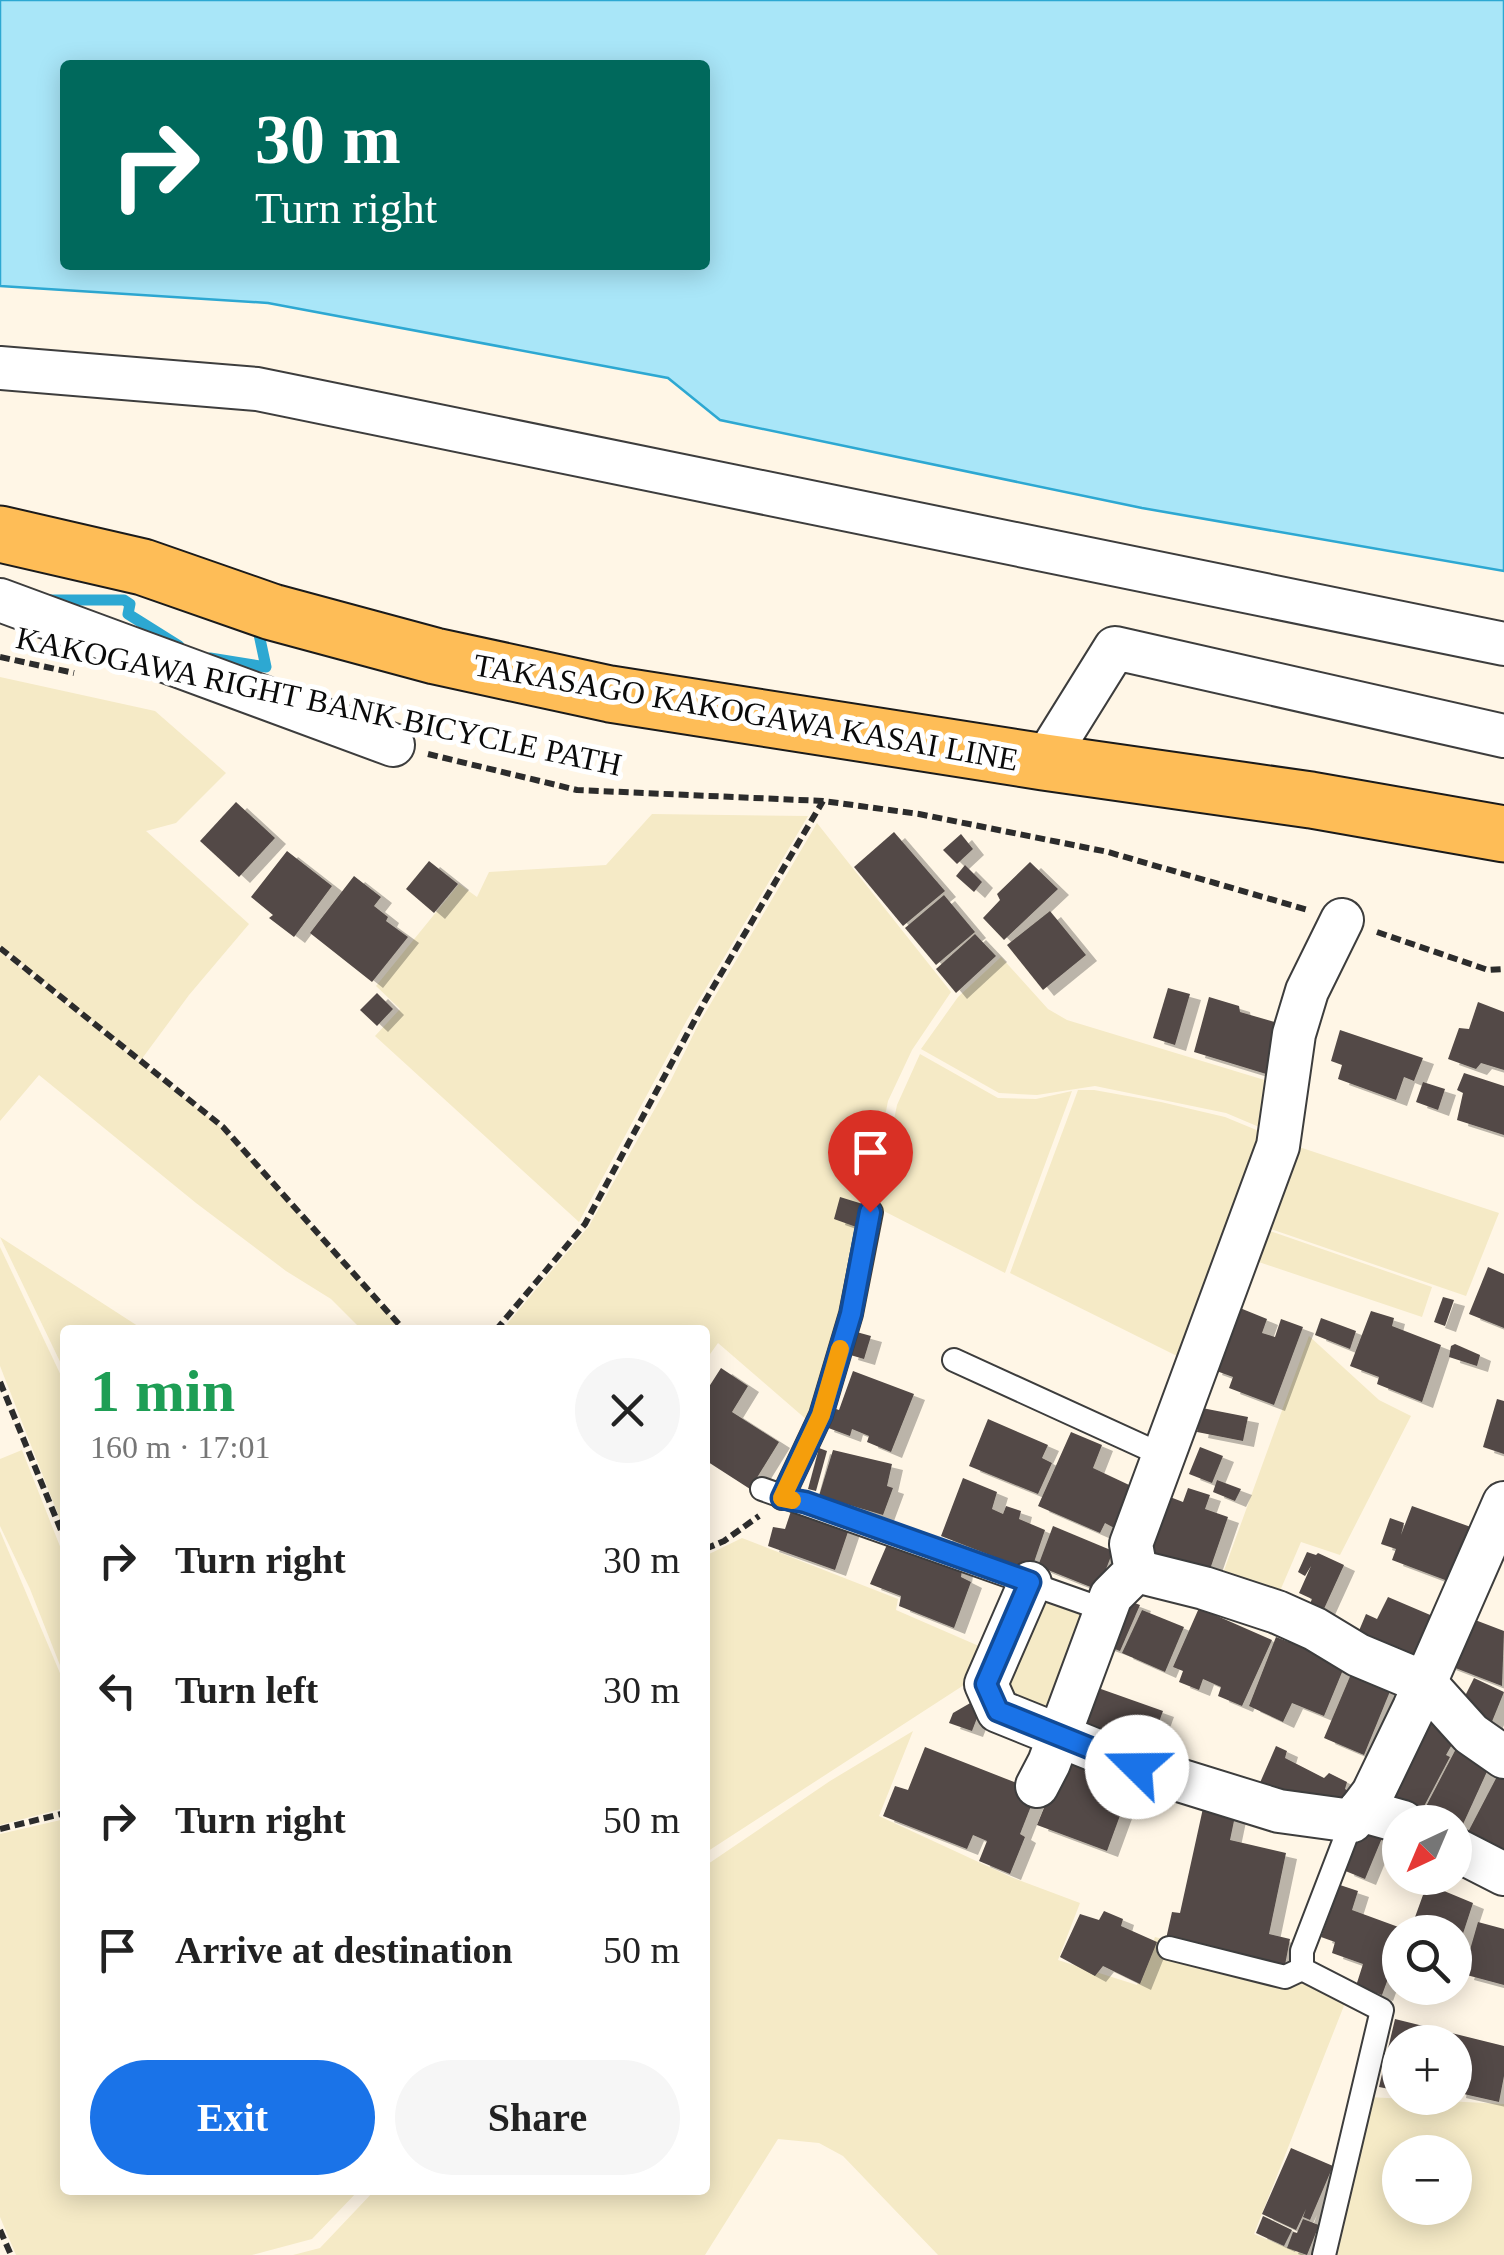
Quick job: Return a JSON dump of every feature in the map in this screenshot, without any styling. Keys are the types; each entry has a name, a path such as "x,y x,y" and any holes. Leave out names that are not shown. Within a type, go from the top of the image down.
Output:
{"main road":[{"name":"TAKASAGO KAKOGAWA KASAI LINE","path":"0,534 143,567 272,612 492,670 610,694 1311,800 1504,834"}],"street":[{"path":"0,368 257,389 1504,644"},
{"path":"0,600 393,745"},
{"path":"1044,762 1114,648 1504,736"},
{"path":"1136,1571 1131,1544 1278,1146 1294,1034 1308,991 1342,920"},
{"path":"1356,1816 1373,1793 1425,1684 1504,1503"},
{"path":"1037,1786 1111,1596 1136,1571"},
{"path":"1136,1571 1276,1612 1315,1629 1358,1655 1425,1684 1471,1734 1504,1757"},
{"path":"1030,1582 986,1684 998,1711 1137,1767 1279,1810 1382,1819"},
{"path":"1472,1858 1504,1874"}],"lane":[{"path":"870,1212 851,1314 821,1415 772,1494 805,1502 1106,1610"},
{"path":"954,1360 1162,1455"},
{"path":"1302,1968 1302,1950 1356,1816"},
{"path":"1169,1948 1285,1977 1302,1968"},
{"path":"1302,1968 1382,2010 1324,2255"}],"path":[{"name":"KAKOGAWA RIGHT BANK BICYCLE PATH","path":"0,658 87,675"},
{"name":"KAKOGAWA RIGHT BANK BICYCLE PATH","path":"393,745 577,790 823,800 920,814 1108,852 1342,920 1488,970 1504,969"},
{"path":"500,1325 585,1224 704,1001 823,800"},
{"path":"0,948 223,1127 400,1325"},
{"path":"0,1382 60,1528"},
{"path":"710,1547 724,1542 772,1494"},
{"path":"0,1828 60,1814"},
{"path":"0,2230 11,2255"}],"shaded area":[{"path":"0,677 155,711 226,773 176,823 146,831 249,924 141,1060 0,946"},
{"path":"652,814 808,816 687,1020 579,1222 375,1036 400,1009 376,986 459,884 477,897 489,872 606,865"},
{"path":"817,823 951,992 912,1050 888,1101 849,1299 807,1420 718,1343 710,1354 710,1325 506,1325 589,1226 698,1025"},
{"path":"0,952 222,1128 399,1325 357,1325 331,1299 286,1271 196,1203 39,1075 0,1121"},
{"path":"1001,957 1048,1009 1067,1020 1278,1084 1271,1132 1226,1113 1095,1086 1037,1095 999,1093 921,1049 958,997"},
{"path":"920,1054 998,1098 1036,1099 1072,1091 1005,1273 876,1207 897,1105"},
{"path":"1078,1090 1161,1102 1225,1117 1271,1136 1187,1361 1010,1273"},
{"path":"1293,1145 1499,1213 1466,1296 1265,1227"},
{"path":"1264,1229 1432,1287 1422,1317 1253,1260"},
{"path":"0,1237 136,1325 60,1325 60,1362"},
{"path":"0,1247 60,1373 60,1519 0,1366"},
{"path":"1309,1336 1379,1400 1411,1416 1340,1555 1301,1542 1277,1598 1222,1576"},
{"path":"22,1450 60,1546 60,1665 0,1526 0,1459"},
{"path":"0,1531 60,1673 60,1809 0,1825"},
{"path":"742,1538 898,1599 896,1610 995,1653 964,1685 710,1850 710,1554"},
{"path":"1031,1589 1093,1613 1052,1721 990,1689"},
{"path":"913,1731 879,1816 1011,1877 1080,1903 1058,1960 1137,1985 1155,1937 1273,1969 1347,1998 1254,2234 1305,2255 938,2255 843,2156 819,2143 778,2139 705,2255 293,2255 320,2248 370,2195 710,2195 710,1863 830,1781"},
{"path":"60,1820 60,2195 354,2195 312,2239 252,2255 16,2255 0,2217 0,1834"},
{"path":"1368,2097 1382,2098 1382,2115 1472,2115 1472,2102 1504,2104 1504,2255 1326,2255"}],"water":[{"path":"0,0 1504,0 1504,571 1142,508 720,420 668,378 268,303 0,286"}],"building":[{"path":"236,802 275,838 239,877 200,841"},
{"path":"894,832 945,891 903,926 854,867"},
{"path":"961,834 973,849 957,864 943,850"},
{"path":"287,851 332,886 294,937 269,918 273,915 251,897"},
{"path":"429,861 458,884 434,913 406,889"},
{"path":"1030,862 1058,889 1004,940 983,918 1000,900 997,894"},
{"path":"965,865 982,882 974,892 956,876"},
{"path":"354,876 381,897 374,906 408,937 372,982 310,933"},
{"path":"944,895 975,932 936,965 905,928"},
{"path":"1050,911 1086,955 1043,990 1007,945"},
{"path":"975,934 996,956 956,993 936,969"},
{"path":"1168,988 1190,994 1175,1045 1153,1038"},
{"path":"377,993 393,1009 377,1026 360,1010"},
{"path":"1209,997 1239,1006 1240,1012 1278,1023 1268,1061 1275,1064 1273,1076 1194,1052"},
{"path":"1478,1002 1504,1012 1504,1070 1481,1063 1476,1069 1448,1059 1459,1028 1469,1029"},
{"path":"1340,1030 1423,1058 1414,1081 1404,1077 1396,1100 1338,1079 1342,1065 1331,1061"},
{"path":"1464,1073 1504,1086 1504,1135 1457,1120 1463,1093 1457,1090"},
{"path":"1423,1082 1445,1089 1438,1110 1416,1102"},
{"path":"840,1197 866,1205 859,1228 834,1219"},
{"path":"1488,1267 1504,1274 1504,1328 1469,1314"},
{"path":"1443,1297 1454,1300 1445,1326 1434,1322"},
{"path":"1235,1306 1267,1319 1262,1333 1275,1337 1281,1319 1303,1327 1274,1405 1229,1388 1233,1377 1211,1369"},
{"path":"1371,1311 1394,1318 1392,1326 1441,1345 1422,1402 1377,1384 1379,1377 1350,1366"},
{"path":"1321,1318 1356,1331 1350,1349 1315,1335"},
{"path":"853,1331 871,1336 864,1359 847,1354"},
{"path":"1455,1344 1480,1355 1477,1366 1449,1357"},
{"path":"721,1368 748,1386 732,1412 779,1442 750,1489 710,1463 710,1385"},
{"path":"853,1371 914,1394 891,1452 867,1442 869,1436 852,1429 850,1436 823,1426 830,1407 839,1410"},
{"path":"1497,1399 1504,1401 1504,1454 1483,1447"},
{"path":"1202,1408 1248,1417 1243,1441 1197,1432"},
{"path":"988,1419 1048,1445 1042,1458 1052,1463 1038,1494 969,1466"},
{"path":"1071,1432 1102,1445 1093,1468 1144,1492 1116,1529 1105,1523 1100,1533 1038,1506"},
{"path":"1200,1447 1223,1456 1212,1483 1189,1474"},
{"path":"819,1448 827,1451 816,1491 808,1489"},
{"path":"833,1450 892,1464 887,1486 893,1488 883,1515 819,1496"},
{"path":"963,1478 997,1492 992,1509 1003,1514 1006,1506 1021,1511 1019,1519 1045,1530 1031,1571 941,1536"},
{"path":"1217,1480 1241,1489 1235,1501 1213,1492"},
{"path":"1188,1488 1210,1495 1205,1509 1228,1517 1207,1578 1148,1559 1170,1497 1183,1502"},
{"path":"1412,1506 1482,1531 1461,1586 1392,1560 1396,1549 1381,1544 1390,1518 1404,1523 1401,1535"},
{"path":"792,1508 850,1526 835,1570 768,1546 773,1527 785,1529"},
{"path":"1053,1526 1113,1551 1098,1590 1038,1566"},
{"path":"889,1540 962,1570 961,1577 971,1582 954,1628 899,1606 901,1596 870,1584"},
{"path":"1307,1552 1344,1565 1318,1622 1305,1615 1312,1599 1299,1593 1311,1566 1305,1576 1298,1572"},
{"path":"1388,1597 1442,1620 1419,1672 1353,1645 1366,1614 1377,1619"},
{"path":"1121,1598 1140,1605 1120,1651 1101,1644"},
{"path":"1199,1608 1272,1640 1242,1706 1218,1696 1221,1687 1203,1679 1199,1690 1179,1682 1183,1671 1173,1667"},
{"path":"1142,1610 1184,1627 1165,1672 1122,1653"},
{"path":"1462,1615 1504,1631 1502,1686 1445,1664"},
{"path":"1293,1636 1345,1665 1324,1716 1292,1703 1283,1722 1249,1706 1276,1637 1289,1642"},
{"path":"1354,1667 1393,1684 1364,1755 1324,1738"},
{"path":"1474,1678 1504,1692 1491,1724 1459,1708"},
{"path":"1084,1683 1163,1711 1146,1757 1067,1730"},
{"path":"972,1702 982,1705 972,1731 949,1723 953,1713"},
{"path":"1429,1716 1458,1734 1425,1805 1408,1805 1385,1793"},
{"path":"1459,1743 1490,1765 1472,1805 1427,1805"},
{"path":"1069,1746 1097,1771 1096,1776 1129,1791 1107,1851 1037,1825"},
{"path":"1276,1746 1287,1751 1285,1758 1324,1778 1329,1773 1347,1782 1345,1789 1355,1795 1348,1809 1259,1785"},
{"path":"925,1747 1037,1791 1010,1874 979,1861 987,1841 973,1835 967,1849 883,1816 895,1786 908,1790"},
{"path":"1504,1763 1504,1860 1472,1838 1472,1824"},
{"path":"1207,1790 1239,1797 1230,1840 1286,1853 1269,1934 1290,1939 1285,1965 1166,1939 1172,1912 1180,1913"},
{"path":"1360,1829 1382,1838 1365,1879 1343,1870"},
{"path":"1340,1885 1358,1891 1352,1910 1382,1921 1382,1995 1356,1986 1363,1964 1332,1953 1335,1942 1321,1937"},
{"path":"1423,1895 1454,1895 1473,1903 1469,1915 1416,1915"},
{"path":"1104,1911 1123,1919 1121,1926 1157,1942 1140,1984 1103,1966 1095,1976 1060,1957 1080,1914 1099,1920"},
{"path":"1478,1922 1504,1929 1504,1985 1472,1976 1472,1943"},
{"path":"1395,2019 1419,2025 1394,2025"},
{"path":"1472,2038 1504,2046 1499,2102 1472,2096"},
{"path":"1291,2148 1333,2166 1310,2220 1303,2217 1306,2209 1296,2230 1262,2214"},
{"path":"1263,2216 1292,2230 1284,2246 1256,2233"},
{"path":"1303,2219 1319,2225 1307,2255 1287,2248"}],"waterway":[{"path":"49,600 124,600 130,604 128,614 179,646"},
{"path":"210,658 266,667 257,625"}],"slow traffic":[{"path":"792,1500 782,1498 821,1415 840,1349"}],"route":[{"path":"870,1212 851,1314 821,1415 782,1498 805,1502 1030,1582 986,1684 998,1711 1137,1767"}]}
